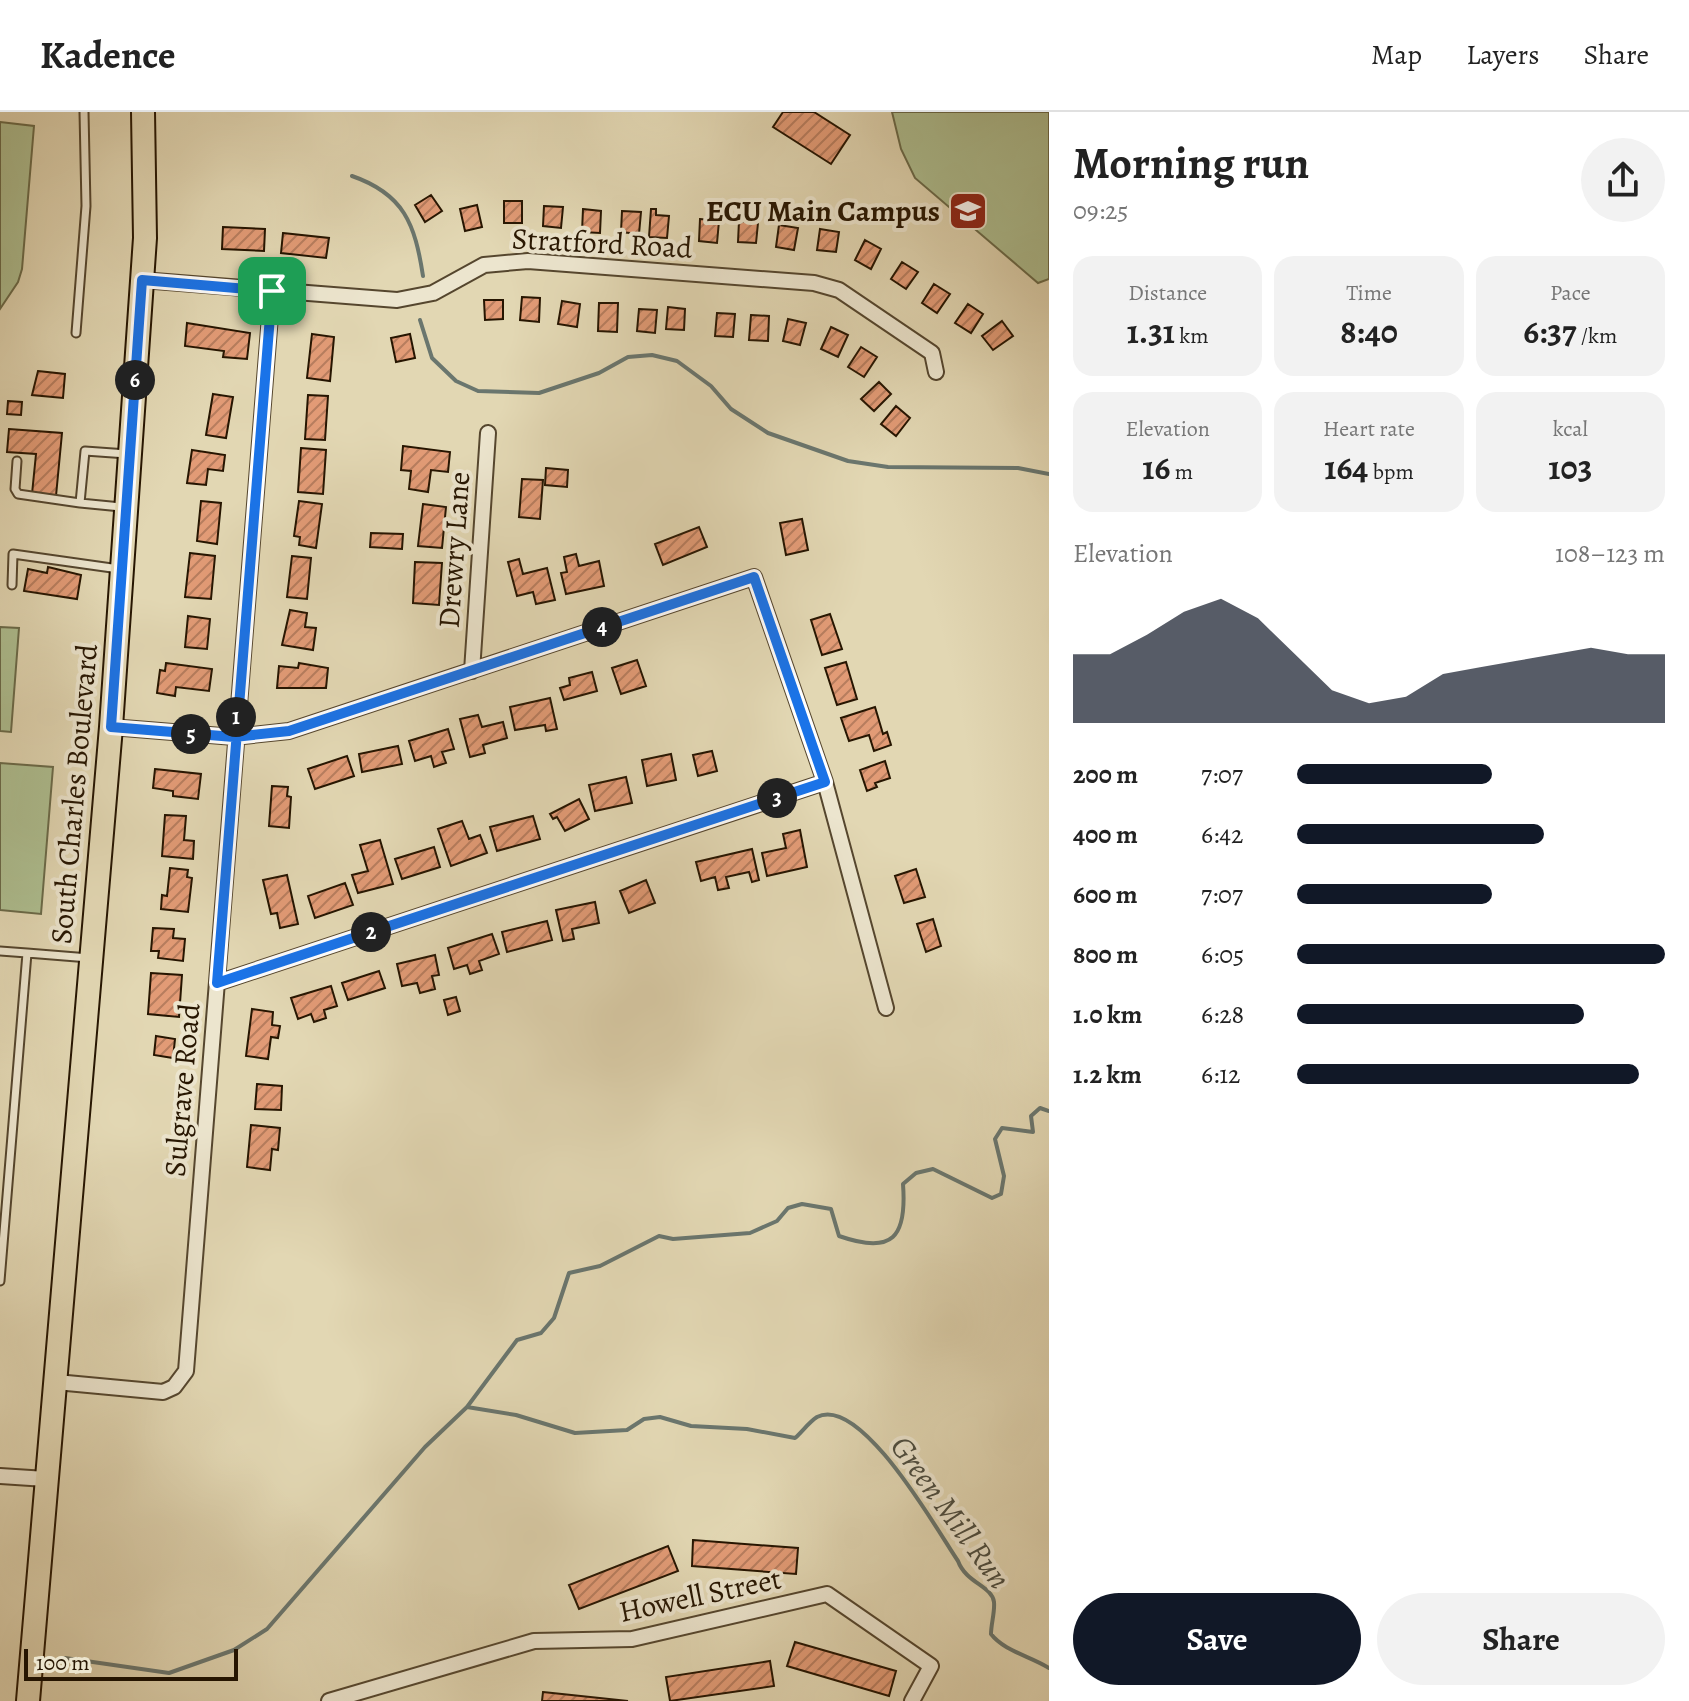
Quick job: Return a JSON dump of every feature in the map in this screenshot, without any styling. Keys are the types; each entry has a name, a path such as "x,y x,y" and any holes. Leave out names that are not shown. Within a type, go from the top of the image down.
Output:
{"main road":[{"name":"South Charles Boulevard","path":"28,1701 111,727 142,280 145,207 143,112"}],"street":[{"name":"Stratford Road","path":"142,280 397,300 433,293 484,265 528,261 814,283 839,290 932,353 936,372"},
{"name":"Sulgrave Road","path":"56,1382 163,1392 174,1387 186,1371 234,737 272,291"},
{"name":"Drewry Lane","path":"472,671 488,433"},
{"path":"111,727 234,737 289,731 754,577 825,782 886,1008"},
{"path":"217,983 825,782"},
{"path":"0,1476 46,1479"},
{"name":"Howell Street","path":"329,1701 534,1641 632,1639 827,1594 931,1666 912,1701"}],"lane":[{"path":"76,333 86,206 84,112"},
{"path":"80,503 85,451 130,454"},
{"path":"17,461 15,489 18,494 126,507"},
{"path":"12,585 13,554 122,569"},
{"path":"0,951 91,958"},
{"path":"0,1281 27,953"}],"green space":[{"path":"892,112 1049,112 1049,279 1038,283 915,178 901,149"},
{"path":"0,122 34,126 22,269 18,282 0,309"},
{"path":"0,627 19,628 11,732 0,731"},
{"path":"0,763 53,767 41,914 0,910"}],"building":[{"path":"783,112 814,112 850,135 831,164 773,127"},
{"path":"431,195 442,211 425,222 415,205"},
{"path":"504,201 522,201 522,223 504,223"},
{"path":"477,205 482,227 465,231 460,209"},
{"path":"544,206 563,207 561,228 543,226"},
{"path":"583,209 601,211 600,233 582,232"},
{"path":"651,209 656,209 656,215 669,216 667,238 649,237"},
{"path":"622,211 641,212 639,234 621,232"},
{"path":"700,219 719,221 717,243 699,241"},
{"path":"739,221 758,223 756,243 738,242"},
{"path":"779,225 798,228 794,250 776,247"},
{"path":"223,227 265,229 264,251 222,249"},
{"path":"820,229 839,232 836,252 817,250"},
{"path":"283,233 329,238 326,258 281,253"},
{"path":"865,240 881,249 871,269 855,260"},
{"path":"902,262 918,272 906,289 891,279"},
{"path":"934,284 950,294 937,313 922,303"},
{"path":"522,297 540,298 539,322 520,320"},
{"path":"484,300 503,300 503,319 485,320"},
{"path":"562,301 580,304 577,327 558,324"},
{"path":"599,303 618,303 617,332 598,331"},
{"path":"968,304 983,314 971,333 955,323"},
{"path":"668,307 685,309 684,330 666,329"},
{"path":"639,309 657,310 655,333 637,331"},
{"path":"717,313 735,314 733,337 715,336"},
{"path":"751,315 769,316 768,341 749,340"},
{"path":"788,319 806,323 800,345 783,341"},
{"path":"1002,321 1013,336 993,350 982,336"},
{"path":"187,323 250,333 247,359 223,357 224,351 185,346"},
{"path":"831,327 848,335 838,357 821,349"},
{"path":"312,334 334,337 330,381 307,378"},
{"path":"410,334 415,358 396,362 391,338"},
{"path":"861,347 877,357 864,377 848,367"},
{"path":"38,371 65,374 63,398 32,395"},
{"path":"879,382 891,394 874,411 861,399"},
{"path":"213,394 233,397 226,438 206,435"},
{"path":"308,395 328,396 325,440 305,439"},
{"path":"8,401 22,402 21,415 7,414"},
{"path":"896,406 910,418 896,436 881,424"},
{"path":"9,429 62,433 56,496 32,494 36,454 7,452"},
{"path":"403,446 450,452 448,472 431,470 428,492 409,489 411,471 401,470"},
{"path":"301,448 326,450 323,494 298,492"},
{"path":"192,450 225,455 223,471 208,469 206,485 187,483"},
{"path":"546,468 568,470 567,487 545,485"},
{"path":"522,479 543,480 540,519 519,517"},
{"path":"201,501 221,503 217,544 197,541"},
{"path":"299,501 322,504 316,548 299,545 300,537 294,536"},
{"path":"423,504 446,507 442,548 418,546"},
{"path":"802,519 808,550 786,555 780,523"},
{"path":"699,527 707,547 663,565 655,544"},
{"path":"371,533 403,534 402,549 370,547"},
{"path":"190,553 215,556 211,599 185,597"},
{"path":"576,554 579,566 599,561 604,586 566,594 561,573 567,572 564,557"},
{"path":"292,556 311,558 307,599 287,597"},
{"path":"519,559 523,574 547,568 555,600 536,604 533,592 517,596 508,562"},
{"path":"415,562 442,563 439,605 413,603"},
{"path":"48,567 81,575 77,599 24,591 28,569 47,573"},
{"path":"290,610 307,613 305,627 316,628 313,650 282,645"},
{"path":"830,614 842,649 822,655 811,620"},
{"path":"188,616 210,619 207,649 185,647"},
{"path":"637,660 646,686 621,694 612,668"},
{"path":"846,662 857,699 837,705 825,668"},
{"path":"166,663 212,669 209,691 176,687 175,696 157,693 160,670 165,671"},
{"path":"299,663 328,668 326,688 277,688 279,666 298,668"},
{"path":"592,672 597,691 564,700 560,688 570,685 569,678"},
{"path":"550,698 557,729 546,731 545,725 515,730 510,707"},
{"path":"875,707 883,734 887,732 891,745 874,751 869,735 849,741 841,718"},
{"path":"478,715 482,727 503,722 507,738 483,745 485,753 470,757 460,719"},
{"path":"448,729 454,749 442,752 446,763 434,767 431,756 415,761 409,741"},
{"path":"398,746 402,764 362,772 359,754"},
{"path":"712,751 717,771 698,776 693,755"},
{"path":"671,754 676,780 647,786 642,760"},
{"path":"347,756 354,776 315,789 308,769"},
{"path":"885,761 890,778 875,783 877,787 867,791 860,770"},
{"path":"155,769 201,774 198,799 173,796 173,791 153,788"},
{"path":"626,777 632,803 595,811 589,785"},
{"path":"272,786 288,787 287,796 291,797 289,828 269,826"},
{"path":"579,799 589,819 565,831 557,817 553,819 550,814"},
{"path":"165,815 186,816 184,840 194,841 193,859 162,856"},
{"path":"533,816 540,839 497,851 490,827"},
{"path":"462,821 469,839 480,835 487,853 451,866 438,829"},
{"path":"800,830 807,867 767,876 762,853 786,848 783,834"},
{"path":"380,840 393,884 358,893 352,875 368,871 360,845"},
{"path":"434,847 440,867 402,879 395,859"},
{"path":"752,849 759,880 752,882 749,872 726,877 729,888 718,890 715,877 701,881 696,862"},
{"path":"170,868 188,870 187,877 192,878 188,912 161,909 162,895 167,896"},
{"path":"916,869 925,897 904,903 895,876"},
{"path":"287,875 298,924 280,928 277,913 271,914 263,880"},
{"path":"646,880 655,903 629,913 620,891"},
{"path":"345,883 353,905 315,918 308,896"},
{"path":"595,902 599,923 572,929 574,939 563,941 556,910"},
{"path":"933,919 941,946 926,952 917,924"},
{"path":"547,921 552,940 507,952 502,932"},
{"path":"153,928 174,929 173,938 185,939 183,961 158,958 159,951 151,951"},
{"path":"492,934 499,954 479,961 482,970 470,974 467,965 454,969 448,948"},
{"path":"435,955 439,975 432,976 435,989 420,993 417,983 402,986 397,964"},
{"path":"379,971 385,988 348,1000 342,983"},
{"path":"151,973 182,975 179,1017 148,1014"},
{"path":"331,986 337,1006 324,1010 326,1018 314,1022 311,1014 298,1019 291,998"},
{"path":"456,997 460,1011 448,1015 444,1000"},
{"path":"252,1009 273,1012 272,1025 280,1026 278,1038 271,1037 268,1059 246,1056"},
{"path":"156,1036 175,1039 173,1058 154,1055"},
{"path":"257,1084 282,1086 281,1110 255,1109"},
{"path":"251,1125 280,1128 278,1150 272,1149 270,1170 247,1167"},
{"path":"693,1540 798,1548 796,1574 692,1566"},
{"path":"668,1546 678,1571 579,1609 569,1585"},
{"path":"795,1642 896,1671 889,1696 787,1666"},
{"path":"770,1661 774,1686 670,1701 666,1677"},
{"path":"543,1692 628,1701 542,1701"}],"waterway":[{"path":"352,176 384,192 404,213 416,241 423,276"},
{"path":"420,320 432,358 456,381 478,391 539,393 599,373 628,357 652,355 677,361 711,386 731,409 768,433 848,461 888,467 1018,468 1049,474"},
{"name":"Green Mill Run","path":"65,1658 169,1673 234,1650 267,1629 425,1447 467,1407 517,1340 541,1333 554,1318 569,1273 600,1266 659,1236 673,1239 750,1233 777,1221 788,1208 802,1204 831,1209 839,1236 857,1241 884,1242 899,1229 904,1202 903,1184 916,1173 933,1169 992,1198 1001,1194 1004,1176 995,1139 1002,1128 1033,1132 1031,1116 1040,1108 1049,1111"},
{"name":"Green Mill Run","path":"467,1407 516,1415 575,1433 627,1430 644,1419 660,1417 691,1426 747,1429 795,1438 817,1417 835,1415 855,1426 876,1445 916,1497 962,1568 989,1592 994,1602 991,1634 996,1640 1049,1668"}],"place":[{"name":"ECU Main Campus","path":"968,211"}],"route":[{"path":"272,291 142,280 111,727 234,737 289,731 754,577 825,782 217,983 234,737 272,291"}]}
